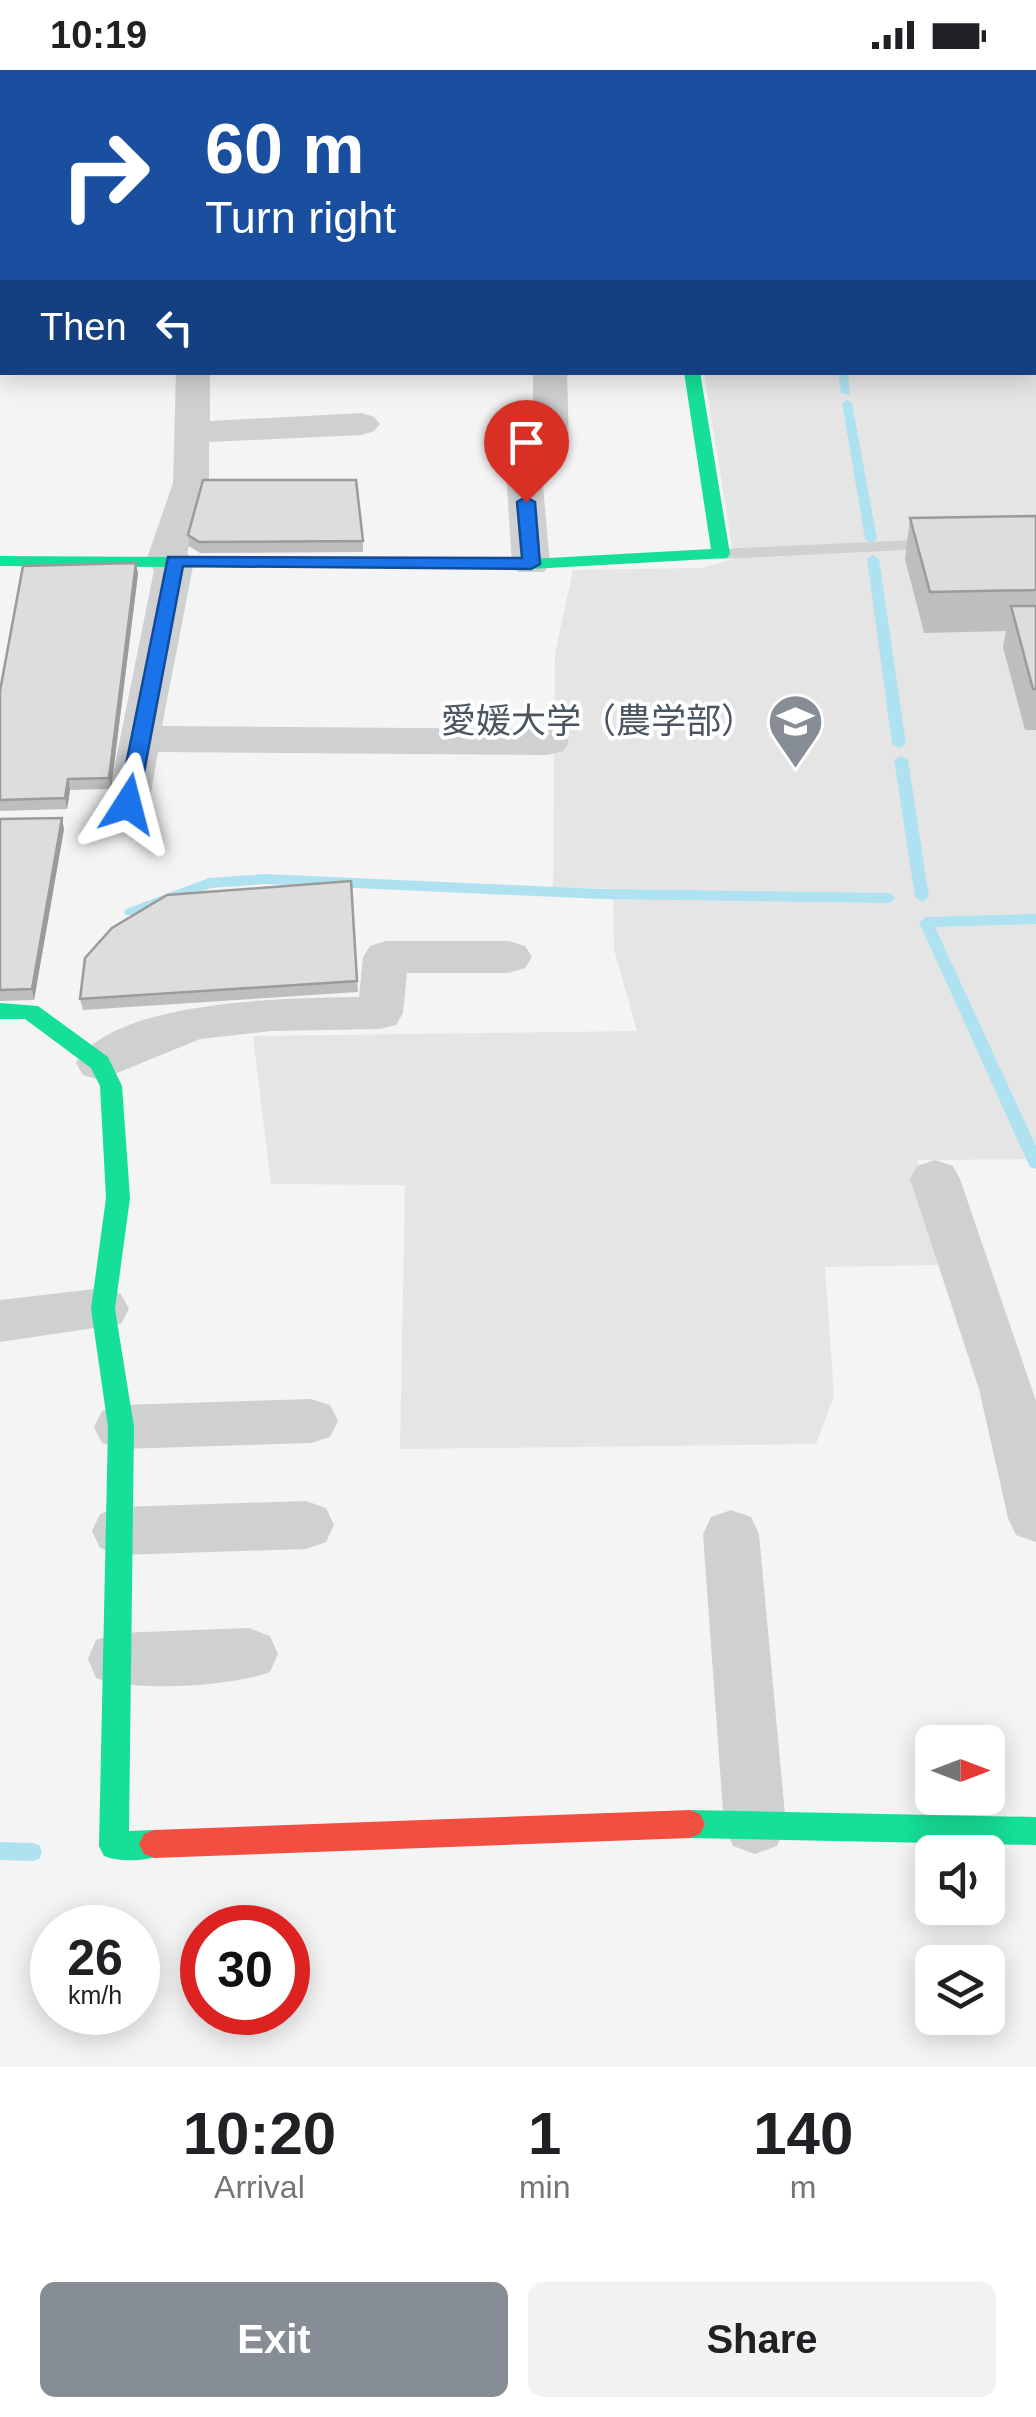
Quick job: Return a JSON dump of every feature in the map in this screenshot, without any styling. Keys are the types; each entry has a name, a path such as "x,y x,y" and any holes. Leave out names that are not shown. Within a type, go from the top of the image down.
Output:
{"street":[{"path":"128,804 170,561 191,483 193,375"},
{"path":"531,564 524,472 550,449 550,375"},
{"path":"0,561 531,564 721,554 692,375"},
{"path":"192,432 362,423"},
{"path":"138,739 548,742"},
{"path":"100,1064 122,1048 211,1017 380,1013 386,957 509,957"},
{"path":"0,1011 30,1011 100,1064 112,1086 118,1198 102,1309 120,1427 114,1846 635,1823 1036,1831"},
{"path":"935,1179 969,1277 1030,1482 1036,1518"},
{"path":"0,1321 102,1309"},
{"path":"120,1427 310,1422"},
{"path":"120,1531 306,1525"},
{"path":"731,1534 755,1825"},
{"path":"117,1660 249,1654"}],"lane":[{"path":"721,554 960,543"}],"shaded area":[{"name":"愛媛大学（農学部）","path":"704,375 1036,375 1036,1159 917,1160 939,1265 825,1267 834,1396 816,1444 400,1449 405,1185 271,1184 253,1036 637,1031 614,949 613,889 553,887 555,654 573,570 701,568 734,559"}],"building":[{"path":"203,480 356,480 363,541 199,542 188,535"},
{"path":"1036,516 1036,590 930,592 910,518"},
{"path":"136,563 109,778 68,779 65,798 0,800 0,691 23,566"},
{"path":"1011,606 1036,606 1036,689 1033,689"},
{"path":"62,818 32,989 0,990 0,819"},
{"path":"351,881 357,981 80,999 85,958 112,928 167,895"}],"waterway":[{"path":"843,375 846,393"},
{"path":"847,403 871,539"},
{"path":"873,559 899,744"},
{"path":"901,760 922,897"},
{"path":"131,912 209,883 265,879 602,894 889,898"},
{"path":"1036,919 926,922 1036,1163"},
{"path":"0,1851 32,1852"}],"traffic: fast":[{"path":"0,561 531,564 721,554 692,375"},
{"path":"0,1011 30,1011 100,1063 111,1086 118,1198 103,1309 121,1427 114,1846 154,1844"},
{"path":"690,1824 1036,1831"}],"traffic: jam":[{"path":"154,1844 690,1824"}],"place":[{"name":"愛媛大学（農学部）","path":"795,770"}],"route":[{"path":"128,804 174,561 531,564 526,502"}]}
